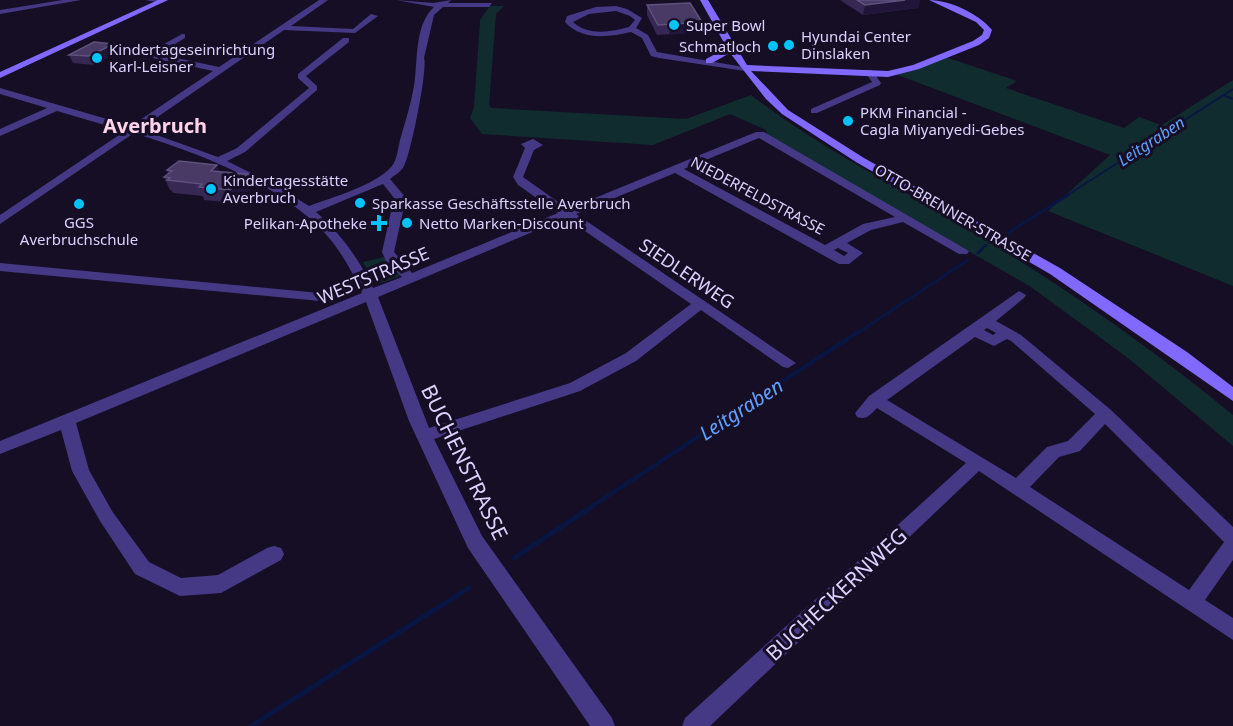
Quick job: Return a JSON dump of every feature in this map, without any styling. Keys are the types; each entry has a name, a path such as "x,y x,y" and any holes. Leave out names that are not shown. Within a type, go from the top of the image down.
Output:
{"main road":[{"name":"OTTO-BRENNER-STRASSE","path":"704,0 731,49 757,83 785,112 810,129 1055,271 1182,356 1233,394"},
{"path":"743,65 778,69 902,72 982,40 988,33 979,20 933,0"},
{"path":"3,72 162,1"},
{"path":"709,61 731,49"},
{"path":"743,65 870,73"},
{"path":"757,83 763,75 778,69"}],"street":[{"path":"0,12 77,0"},
{"path":"149,0 162,1"},
{"path":"0,220 324,0"},
{"path":"400,0 489,5"},
{"path":"628,0 631,6 628,12"},
{"path":"309,211 383,180 399,166 418,88 422,63 420,58 425,34 431,15 444,3"},
{"path":"632,29 639,20 628,12 594,10 578,14 570,18 569,22 579,30 600,33 632,29 645,37 654,54 696,62 743,65"},
{"path":"282,28 355,31 374,16"},
{"path":"182,36 151,55 220,70"},
{"path":"219,162 241,150 314,88 301,76 346,40"},
{"path":"696,62 709,61 743,65"},
{"path":"814,111 877,84 870,73"},
{"name":"BUCHENSTRASSE","path":"0,91 130,130 151,134 219,162 270,187 309,211 329,229 346,249 369,296 425,436 475,541 604,726"},
{"path":"0,133 55,108"},
{"name":"WESTSTRASSE","path":"0,448 760,134 903,218"},
{"name":"SIEDLERWEG","path":"530,148 518,177 522,183 699,305 788,363"},
{"name":"NIEDERFELDSTRASSE","path":"675,168 844,261 857,253 838,243"},
{"path":"383,180 390,183 400,198 388,252 390,258 411,279"},
{"path":"903,218 963,251"},
{"name":"NIEDERFELDSTRASSE","path":"825,250 867,227 903,218"},
{"path":"0,267 237,285 330,298"},
{"path":"1019,295 869,406 978,462 1233,630"},
{"path":"425,436 575,387 631,357 699,305"},
{"path":"980,326 1016,338 1104,414 1233,539"},
{"path":"1017,488 1053,452 1074,446 1104,414"},
{"path":"67,421 81,471 106,516 142,568 180,587 221,584 273,554"},
{"name":"BUCHECKERNWEG","path":"693,726 978,462"},
{"path":"1192,603 1233,545"}],"green space":[{"path":"490,6 504,6 496,14 489,105 492,108 686,119 751,95 823,144 1022,262 1130,335 1233,415 1233,446 1128,358 1031,287 767,135 766,130 730,114 653,145 482,134 470,118 474,107 480,20"},
{"path":"945,57 1017,81 1006,88 1124,128 1139,117 1162,125 1233,80 1233,286 1048,211 1110,155 895,74"},
{"path":"384,257 402,275 385,282 375,283 363,262"}],"building":[{"path":"857,0 905,0 865,5"},
{"path":"690,3 702,22 658,25 647,5"},
{"path":"94,42 114,44 89,56 69,55"},
{"path":"179,161 217,165 211,171 248,174 230,190 199,187 202,184 167,180 170,178 164,177 172,171 167,170"}],"waterway":[{"name":"Leitgraben","path":"1223,95 1233,89"},
{"name":"Leitgraben","path":"1066,196 1223,95"},
{"path":"1223,95 1233,99"},
{"name":"Leitgraben","path":"1008,233 1068,195"},
{"name":"Leitgraben","path":"978,253 986,245"},
{"name":"Leitgraben","path":"856,334 968,260"},
{"name":"Leitgraben","path":"591,507 858,332"},
{"name":"Leitgraben","path":"514,558 593,506"},
{"name":"Leitgraben","path":"251,726 469,588"}],"place":[{"name":"Super Bowl","path":"674,25"},
{"name":"Hyundai Center Dinslaken","path":"789,45"},
{"name":"Schmatloch","path":"773,46"},
{"name":"Kindertageseinrichtung Karl-Leisner","path":"97,58"},
{"name":"PKM Financial - Cagla Miyanyedi-Gebes","path":"848,121"},
{"name":"Kindertagesstätte Averbruch","path":"211,189"},
{"name":"Sparkasse Geschäftsstelle Averbruch","path":"360,203"},
{"name":"GGS Averbruchschule","path":"79,204"},
{"name":"Pelikan-Apotheke","path":"379,223"},
{"name":"Netto Marken-Discount","path":"407,223"}],"district":[{"name":"Averbruch","path":"155,125"}]}
